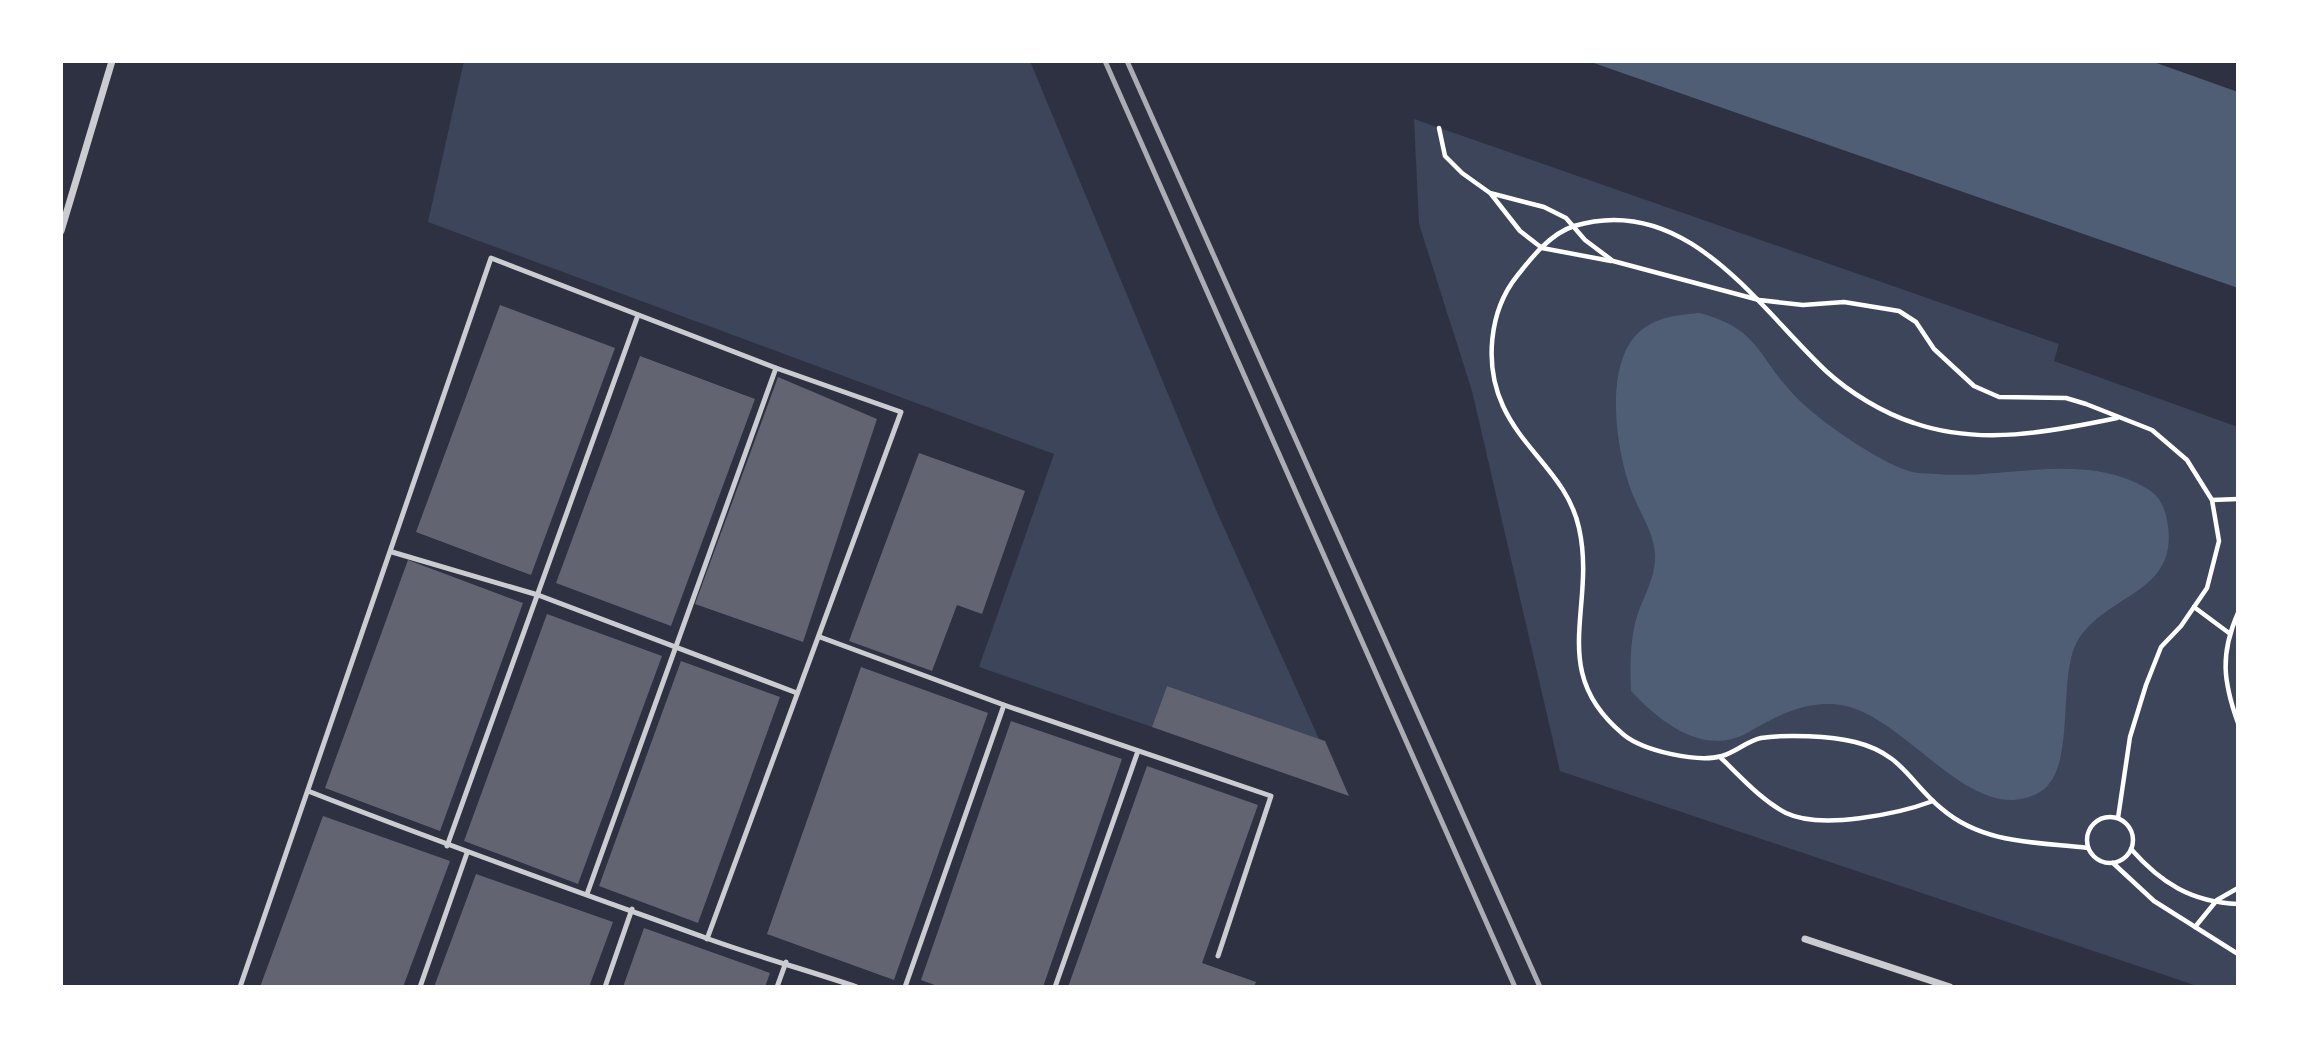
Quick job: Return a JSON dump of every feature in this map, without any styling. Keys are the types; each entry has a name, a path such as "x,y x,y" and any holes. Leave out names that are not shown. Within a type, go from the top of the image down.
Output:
{"street":[{"path":"61,231 112,61"},
{"path":"1805,939 1950,987"}],"lane":[{"path":"240,987 392,552 491,258 776,368 901,412 707,939"},
{"path":"447,846 638,315"},
{"path":"587,894 776,368"},
{"path":"392,552 538,595 797,693"},
{"path":"820,636 1004,705 1271,796 1218,956"},
{"path":"905,987 1004,705"},
{"path":"1055,987 1138,751"},
{"path":"308,791 447,846 632,909 707,939 786,962 857,987"},
{"path":"420,987 467,853"},
{"path":"604,987 632,909"},
{"path":"777,987 786,962"}],"path":[{"path":"1439,128 1445,156 1462,173 1490,193 1520,231 1542,248 1613,261 1759,300 1803,305 1844,302 1899,311 1916,322 1934,349 1974,386 1999,397 2066,398 2152,430 2187,460 2212,500 2219,541 2207,588 2161,647 2146,685 2130,737 2118,818"},
{"path":"1490,193 1544,207 1566,218 1613,261"},
{"path":"2088,848 1981,834 1941,809 1900,762 1856,742 1793,737 1758,739 1720,757 1678,757 1628,739 1592,704 1577,650 1583,584 1580,531 1568,492 1536,454 1502,405 1492,357 1493,325 1502,297 1542,248 1573,227 1605,219 1644,222 1671,229 1698,247 1759,300 1828,372 1858,396 1912,422 1959,435 2000,435 2063,429 2117,418"},
{"path":"2212,500 2238,499"},
{"path":"2194,607 2229,633"},
{"path":"2238,613 2229,633 2224,658 2228,697 2238,723"},
{"path":"1720,757 1786,813 1819,821 1908,810 1934,800"},
{"path":"2113,863 2131,849 2133,834 2118,818 2104,817 2091,825 2086,839 2088,848 2098,860 2113,863 2154,901 2238,954"},
{"path":"2131,849 2155,876 2189,894 2238,904"},
{"path":"2195,927 2217,901 2238,888"}],"shaded area":[{"path":"464,61 1030,61 1217,512 1319,739 1167,686 1152,727 979,667 1054,454 428,222"},
{"path":"1588,61 2151,61 2238,92 2238,288"},
{"path":"1414,119 2059,344 2054,361 2238,427 2238,987 2200,987 1560,771 1472,391 1419,224"},
{"path":"1700,313 1736,328 1757,347 1784,384 1807,407 1850,440 1896,466 1915,473 1962,475 2043,469 2096,471 2121,477 2146,488 2158,498 2167,520 2168,544 2163,563 2153,578 2091,624 2078,640 2068,676 2059,764 2052,780 2040,792 2015,800 1990,796 1965,785 1866,713 1841,705 1803,707 1780,715 1747,733 1714,741 1698,738 1668,724 1631,691 1633,634 1652,578 1655,555 1647,524 1633,495 1622,456 1616,407 1617,383 1630,342 1644,328 1678,315"}],"building":[{"path":"500,305 615,348 531,575 416,532"},
{"path":"640,356 755,399 671,626 556,583"},
{"path":"778,377 877,419 803,642 695,604"},
{"path":"919,453 1025,491 982,614 957,605 932,671 849,641"},
{"path":"408,560 523,603 440,831 325,788"},
{"path":"547,614 662,656 578,884 464,841"},
{"path":"681,661 780,697 698,923 599,886"},
{"path":"861,667 988,713 894,980 767,934"},
{"path":"1167,686 1325,741 1349,796 1152,727"},
{"path":"1011,721 1122,759 1043,987 940,987 921,980"},
{"path":"1147,766 1258,805 1202,963 1256,982 1254,987 1068,987"},
{"path":"323,816 450,861 403,987 260,987"},
{"path":"476,874 613,922 589,987 434,987"},
{"path":"644,928 770,973 765,987 623,987"}],"railway":[{"path":"1105,61 1515,987"},
{"path":"1127,61 1540,987"}]}
